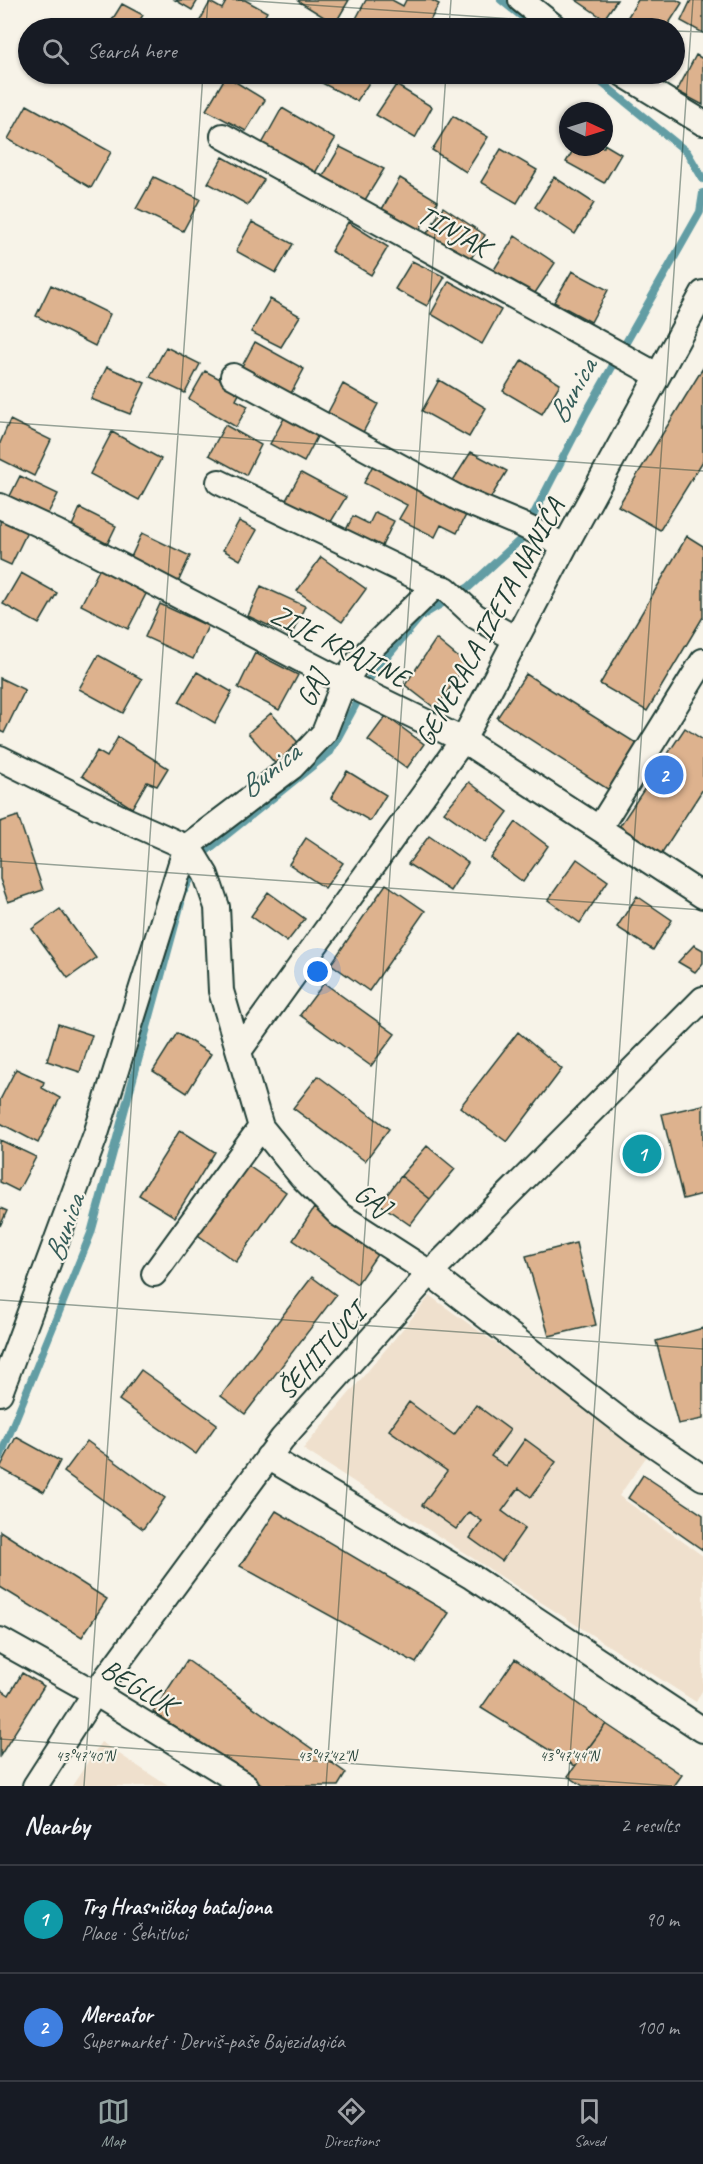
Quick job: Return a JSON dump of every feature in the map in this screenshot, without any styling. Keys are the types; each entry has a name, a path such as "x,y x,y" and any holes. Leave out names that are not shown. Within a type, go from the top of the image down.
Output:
{"street":[{"path":"520,0 543,18"},
{"path":"639,84 703,123"},
{"name":"TINJAK","path":"223,135 657,375"},
{"name":"GENERALA IZETA NANIĆA","path":"239,1051 463,740 565,546 703,293"},
{"path":"232,376 460,499 565,546"},
{"path":"219,482 440,587 466,608 516,639"},
{"name":"ZIJE KRAJINE","path":"0,506 56,532 378,699 463,740 703,896"},
{"name":"GAJ","path":"440,587 361,658 324,733 196,860 217,908 221,992 261,1127 301,1176 340,1215 430,1272 634,1431 703,1478"},
{"path":"600,827 703,661"},
{"path":"0,758 119,817 196,860 0,1393"},
{"name":"ŠEHITLUCI","path":"34,1786 95,1694 282,1438 430,1272 703,999"},
{"path":"154,1274 261,1127"},
{"path":"268,1457 472,1577 703,1730"},
{"name":"BEGLUK","path":"0,1640 95,1694 246,1786"}],"shaded area":[{"path":"430,1296 649,1453 619,1496 703,1556 703,1689 696,1702 303,1449"},
{"path":"101,1742 168,1786 72,1786"}],"building":[{"path":"175,0 198,0 192,10"},
{"path":"227,0 245,0 267,12 264,18 201,18 210,2 222,9"},
{"path":"349,0 338,18 325,18 298,1"},
{"path":"366,0 392,0 403,6 406,0 431,0 439,4 431,18 356,18"},
{"path":"576,0 617,0 603,18"},
{"path":"638,0 677,0 682,3 672,18 627,18"},
{"path":"691,0 703,0 703,33 685,23 685,18 682,18"},
{"path":"122,4 143,15 141,18 113,18"},
{"path":"696,55 703,59 703,105 677,91 681,84 685,84 685,76"},
{"path":"221,84 239,84 265,100 246,131 206,110"},
{"path":"324,84 368,84 357,101"},
{"path":"396,85 432,107 415,138 376,115"},
{"path":"27,105 111,152 91,188 8,139"},
{"path":"282,108 335,139 315,173 262,144"},
{"path":"453,116 488,137 466,172 432,150"},
{"path":"340,147 384,169 365,200 322,178"},
{"path":"501,149 537,170 517,203 481,182"},
{"path":"613,149 621,154 604,183 566,162 570,156 613,156"},
{"path":"223,157 264,180 248,205 208,183"},
{"path":"154,177 200,199 183,231 136,209"},
{"path":"554,177 594,203 575,234 535,207"},
{"path":"400,178 438,201 419,230 382,209"},
{"path":"443,207 485,235 469,262 426,235"},
{"path":"252,222 293,244 276,273 236,251"},
{"path":"348,222 388,247 371,275 331,251"},
{"path":"515,236 555,263 531,299 490,276"},
{"path":"412,261 445,277 427,306 395,289"},
{"path":"572,271 608,290 591,322 554,302"},
{"path":"449,281 501,310 482,344 431,314"},
{"path":"51,285 110,314 95,346 36,316"},
{"path":"270,299 300,316 281,347 251,332"},
{"path":"255,342 304,369 289,397 240,370"},
{"path":"166,347 200,364 185,393 150,377"},
{"path":"522,360 560,384 542,414 503,391"},
{"path":"107,367 145,383 130,414 91,399"},
{"path":"703,368 703,461 660,530 618,506"},
{"path":"205,371 241,390 236,400 248,406 236,427 189,399"},
{"path":"439,380 486,408 469,437 422,411"},
{"path":"343,384 378,404 361,436 325,418"},
{"path":"287,413 320,431 304,462 270,444"},
{"path":"10,420 51,440 34,476 0,459 0,443"},
{"path":"225,425 261,445 246,475 209,455"},
{"path":"112,432 161,459 139,500 90,474"},
{"path":"471,452 507,471 488,502 452,482"},
{"path":"374,463 467,513 457,533 441,525 435,537 399,519 407,505 364,483"},
{"path":"301,473 346,497 329,525 286,500"},
{"path":"20,476 58,494 43,523 6,504"},
{"path":"80,508 116,526 103,553 68,535"},
{"path":"375,512 394,521 379,552 344,534 353,516 369,524"},
{"path":"0,519 27,532 11,565 0,560"},
{"path":"239,521 257,530 240,560 223,550"},
{"path":"142,533 190,556 175,589 127,566"},
{"path":"687,536 703,546 703,617 647,711 600,684"},
{"path":"321,557 366,589 342,622 297,591"},
{"path":"101,566 148,590 128,629 81,605"},
{"path":"21,573 57,593 39,624 3,604"},
{"path":"261,586 305,606 291,636 248,616"},
{"path":"160,604 208,626 193,659 145,637"},
{"path":"436,639 466,664 436,709 405,685"},
{"path":"255,653 298,675 279,710 238,688"},
{"path":"98,655 142,679 123,713 79,689"},
{"path":"197,672 232,692 215,723 179,702"},
{"path":"526,674 639,745 609,790 497,718"},
{"path":"0,678 25,690 4,733 0,731"},
{"path":"271,713 305,750 282,771 248,733"},
{"path":"386,716 424,744 407,768 368,740"},
{"path":"685,728 703,740 703,789 661,854 617,830"},
{"path":"118,737 168,768 157,786 147,782 132,808 82,776 97,751 107,757"},
{"path":"347,771 386,795 370,821 331,798"},
{"path":"469,782 508,812 486,842 444,812"},
{"path":"18,816 43,890 8,902 0,879 0,822"},
{"path":"516,822 548,846 523,882 491,858"},
{"path":"429,836 468,863 450,891 408,864"},
{"path":"306,838 343,863 325,888 289,864"},
{"path":"577,859 608,881 580,923 548,900"},
{"path":"386,884 425,911 369,991 331,964"},
{"path":"268,892 305,919 287,942 251,916"},
{"path":"637,896 672,920 653,950 617,927"},
{"path":"60,909 96,958 68,978 32,929"},
{"path":"694,945 703,950 703,963 695,972 678,962"},
{"path":"324,983 395,1034 371,1066 300,1015"},
{"path":"58,1024 92,1035 80,1072 47,1061"},
{"path":"518,1032 562,1069 507,1142 460,1107"},
{"path":"177,1033 211,1054 187,1093 153,1071"},
{"path":"16,1069 44,1082 42,1088 60,1098 38,1143 0,1123 0,1100"},
{"path":"318,1076 389,1129 365,1161 293,1108"},
{"path":"703,1105 703,1194 683,1199 662,1114"},
{"path":"180,1130 215,1152 175,1217 139,1195"},
{"path":"0,1140 36,1157 18,1191 0,1182"},
{"path":"427,1146 455,1169 430,1199 401,1176"},
{"path":"244,1163 286,1192 236,1262 195,1233"},
{"path":"401,1176 430,1199 410,1225 380,1204"},
{"path":"0,1208 7,1211 0,1226"},
{"path":"314,1208 378,1253 357,1284 293,1240"},
{"path":"576,1243 596,1325 549,1336 526,1256"},
{"path":"312,1277 336,1295 245,1414 221,1396"},
{"path":"703,1328 703,1419 678,1424 656,1341"},
{"path":"141,1370 217,1424 196,1454 119,1400"},
{"path":"409,1402 454,1435 476,1405 510,1430 491,1456 506,1466 525,1439 556,1462 531,1497 519,1488 502,1511 525,1528 502,1561 470,1538 482,1521 469,1512 456,1529 422,1505 447,1471 389,1430"},
{"path":"16,1437 60,1461 44,1492 0,1468"},
{"path":"87,1441 165,1498 143,1529 64,1472"},
{"path":"643,1475 703,1515 703,1550 628,1498"},
{"path":"276,1511 449,1613 416,1663 240,1566"},
{"path":"0,1531 107,1599 82,1637 0,1587"},
{"path":"515,1659 606,1724 575,1766 481,1708"},
{"path":"187,1660 346,1773 338,1786 263,1786 153,1712"},
{"path":"22,1673 44,1686 0,1756 0,1689 9,1695"},
{"path":"606,1724 682,1775 674,1786 583,1786 568,1776"}],"waterway":[{"name":"Bunica","path":"501,0 524,18"},
{"name":"Bunica","path":"603,84 687,152 703,179"},
{"name":"Bunica","path":"184,891 204,853 330,752 371,676 421,616 469,587 521,539 586,413 700,212 703,193"},
{"name":"Bunica","path":"0,1457 91,1233 181,903"}],"place":[{"name":"Mercator","path":"664,775"},
{"name":"Trg Hrasničkog bataljona","path":"642,1154"}]}
